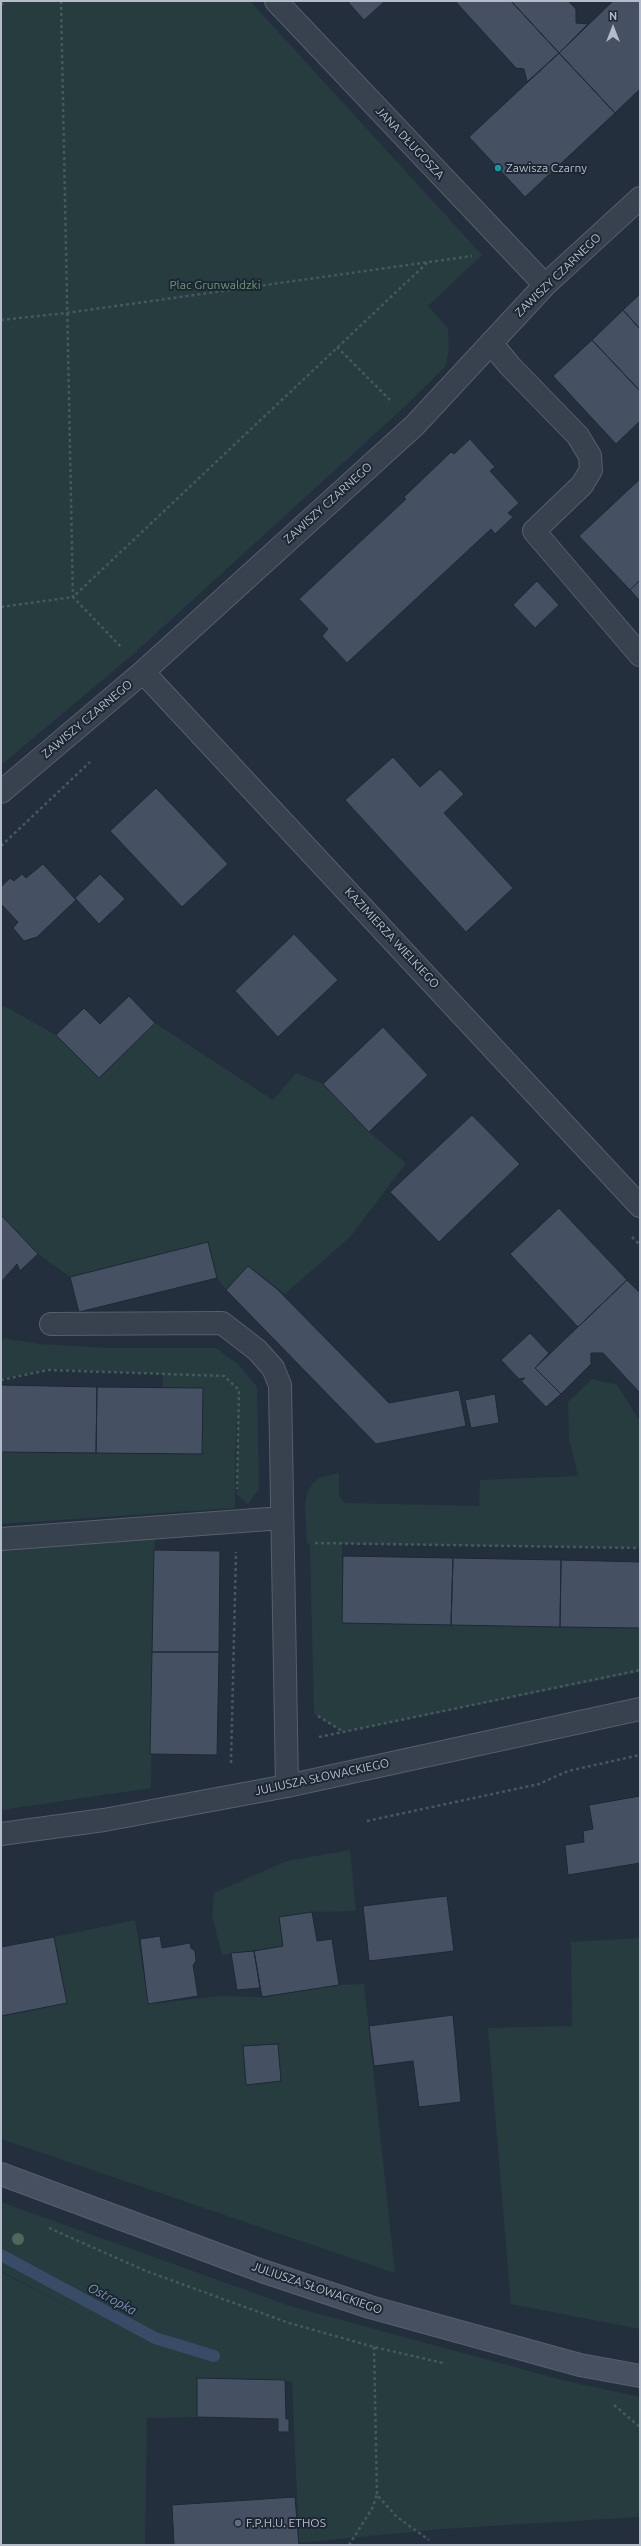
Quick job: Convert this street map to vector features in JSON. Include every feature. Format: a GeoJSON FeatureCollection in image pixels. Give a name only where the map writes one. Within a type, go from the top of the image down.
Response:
{"type":"FeatureCollection","features":[{"type":"Feature","properties":{"kind":"main road","name":"JULIUSZA SŁOWACKIEGO"},"geometry":{"type":"LineString","coordinates":[[1,2174],[262,2271],[370,2307],[572,2363],[640,2376]]}},
{"type":"Feature","properties":{"kind":"street","name":"JANA DŁUGOSZA"},"geometry":{"type":"LineString","coordinates":[[276,1],[545,285]]}},
{"type":"Feature","properties":{"kind":"street","name":"ZAWISZY CZARNEGO"},"geometry":{"type":"LineString","coordinates":[[1,792],[143,672],[415,424],[545,285],[640,198]]}},
{"type":"Feature","properties":{"kind":"street"},"geometry":{"type":"LineString","coordinates":[[491,343],[510,366],[578,436],[590,456],[591,470],[582,485],[534,531],[640,655]]}},
{"type":"Feature","properties":{"kind":"street","name":"KAZIMIERZA WIELKIEGO"},"geometry":{"type":"LineString","coordinates":[[143,672],[640,1206]]}},
{"type":"Feature","properties":{"kind":"street"},"geometry":{"type":"LineString","coordinates":[[51,1324],[222,1323],[257,1350],[273,1368],[280,1385],[287,1786]]}},
{"type":"Feature","properties":{"kind":"street"},"geometry":{"type":"LineString","coordinates":[[1,1539],[282,1518]]}},
{"type":"Feature","properties":{"kind":"street","name":"JULIUSZA SŁOWACKIEGO"},"geometry":{"type":"LineString","coordinates":[[1,1834],[104,1820],[287,1786],[640,1709]]}},
{"type":"Feature","properties":{"kind":"path"},"geometry":{"type":"LineString","coordinates":[[1,5],[6,1]]}},
{"type":"Feature","properties":{"kind":"path"},"geometry":{"type":"LineString","coordinates":[[61,1],[66,313],[73,597],[143,672]]}},
{"type":"Feature","properties":{"kind":"path"},"geometry":{"type":"LineString","coordinates":[[1,320],[66,313],[429,261],[475,256]]}},
{"type":"Feature","properties":{"kind":"path"},"geometry":{"type":"LineString","coordinates":[[1,607],[73,597],[429,261]]}},
{"type":"Feature","properties":{"kind":"path"},"geometry":{"type":"LineString","coordinates":[[337,347],[396,405]]}},
{"type":"Feature","properties":{"kind":"path"},"geometry":{"type":"LineString","coordinates":[[1,846],[94,758]]}},
{"type":"Feature","properties":{"kind":"path"},"geometry":{"type":"LineString","coordinates":[[629,1234],[640,1246]]}},
{"type":"Feature","properties":{"kind":"path"},"geometry":{"type":"LineString","coordinates":[[1,1380],[48,1370],[224,1376],[239,1390],[231,1768]]}},
{"type":"Feature","properties":{"kind":"path"},"geometry":{"type":"LineString","coordinates":[[283,1543],[640,1548]]}},
{"type":"Feature","properties":{"kind":"path"},"geometry":{"type":"LineString","coordinates":[[367,1821],[539,1784],[568,1771],[640,1755]]}},
{"type":"Feature","properties":{"kind":"path"},"geometry":{"type":"LineString","coordinates":[[45,2227],[146,2271],[289,2323],[374,2347],[377,2495],[373,2507],[348,2545]]}},
{"type":"Feature","properties":{"kind":"path"},"geometry":{"type":"LineString","coordinates":[[377,2495],[397,2517],[429,2540]]}},
{"type":"Feature","properties":{"kind":"green space","name":"Plac Grunwaldzki"},"geometry":{"type":"Polygon","coordinates":[[[1,1],[250,1],[482,255],[428,306],[448,328],[449,350],[445,367],[401,410],[130,657],[1,765],[1,1]]]}},
{"type":"Feature","properties":{"kind":"green space"},"geometry":{"type":"Polygon","coordinates":[[[4,1006],[56,1035],[99,1078],[155,1023],[273,1100],[296,1073],[323,1084],[369,1132],[406,1163],[350,1237],[285,1294],[248,1266],[226,1290],[217,1278],[208,1242],[70,1277],[38,1254],[1,1215],[1,1009],[4,1006]]]}},
{"type":"Feature","properties":{"kind":"green space"},"geometry":{"type":"Polygon","coordinates":[[[1,1338],[40,1344],[106,1348],[216,1348],[238,1364],[257,1387],[259,1489],[248,1504],[237,1495],[238,1401],[235,1454],[235,1508],[1,1524],[1,1452],[201,1454],[203,1388],[163,1387],[163,1374],[48,1369],[1,1379],[1,1338]]]}},
{"type":"Feature","properties":{"kind":"green space"},"geometry":{"type":"Polygon","coordinates":[[[592,1379],[617,1385],[640,1421],[640,1548],[342,1544],[342,1623],[640,1628],[640,1672],[343,1732],[314,1714],[310,1544],[307,1543],[305,1505],[307,1494],[313,1483],[319,1478],[339,1473],[339,1496],[345,1503],[479,1506],[480,1480],[578,1476],[569,1438],[568,1402],[592,1379]]]}},
{"type":"Feature","properties":{"kind":"green space"},"geometry":{"type":"Polygon","coordinates":[[[155,1528],[151,1788],[1,1810],[1,1539],[155,1528]]]}},
{"type":"Feature","properties":{"kind":"green space"},"geometry":{"type":"Polygon","coordinates":[[[350,1850],[356,1911],[312,1912],[279,1917],[283,1946],[222,1955],[212,1916],[214,1893],[287,1861],[350,1850]]]}},
{"type":"Feature","properties":{"kind":"green space"},"geometry":{"type":"Polygon","coordinates":[[[135,1920],[149,2004],[221,1996],[262,1997],[339,1985],[364,1984],[395,2273],[1,2139],[1,2016],[67,2003],[54,1937],[135,1920]]]}},
{"type":"Feature","properties":{"kind":"green space"},"geometry":{"type":"Polygon","coordinates":[[[640,1938],[640,2329],[511,2304],[488,2028],[572,2026],[571,1942],[640,1938]]]}},
{"type":"Feature","properties":{"kind":"green space"},"geometry":{"type":"Polygon","coordinates":[[[1,2202],[293,2307],[566,2381],[640,2397],[640,2517],[441,2529],[299,2543],[292,2381],[197,2378],[197,2417],[147,2418],[145,2545],[1,2545],[1,2272],[94,2320],[1,2271],[1,2202]]]}},
{"type":"Feature","properties":{"kind":"building"},"geometry":{"type":"Polygon","coordinates":[[[347,1],[385,1],[364,20],[347,1]]]}},
{"type":"Feature","properties":{"kind":"building"},"geometry":{"type":"Polygon","coordinates":[[[455,1],[511,1],[559,53],[527,82],[524,69],[516,68],[455,1]]]}},
{"type":"Feature","properties":{"kind":"building"},"geometry":{"type":"Polygon","coordinates":[[[511,1],[568,1],[576,9],[576,23],[588,24],[559,53],[511,1]]]}},
{"type":"Feature","properties":{"kind":"building"},"geometry":{"type":"Polygon","coordinates":[[[613,1],[640,1],[640,89],[615,113],[559,53],[613,1]]]}},
{"type":"Feature","properties":{"kind":"building"},"geometry":{"type":"Polygon","coordinates":[[[559,53],[615,113],[525,197],[469,137],[559,53]]]}},
{"type":"Feature","properties":{"kind":"building"},"geometry":{"type":"Polygon","coordinates":[[[640,294],[640,329],[623,310],[640,294]]]}},
{"type":"Feature","properties":{"kind":"building"},"geometry":{"type":"Polygon","coordinates":[[[623,310],[640,329],[640,391],[592,340],[623,310]]]}},
{"type":"Feature","properties":{"kind":"building"},"geometry":{"type":"Polygon","coordinates":[[[592,340],[640,391],[640,421],[616,444],[553,376],[592,340]]]}},
{"type":"Feature","properties":{"kind":"building"},"geometry":{"type":"Polygon","coordinates":[[[470,439],[495,467],[490,471],[519,503],[508,513],[513,517],[495,534],[491,529],[347,663],[322,636],[328,629],[299,599],[406,499],[404,497],[451,452],[454,454],[470,439]]]}},
{"type":"Feature","properties":{"kind":"building"},"geometry":{"type":"Polygon","coordinates":[[[640,479],[640,580],[630,590],[579,536],[640,479]]]}},
{"type":"Feature","properties":{"kind":"building"},"geometry":{"type":"Polygon","coordinates":[[[640,580],[640,601],[630,590],[640,580]]]}},
{"type":"Feature","properties":{"kind":"building"},"geometry":{"type":"Polygon","coordinates":[[[537,581],[559,605],[535,628],[513,605],[537,581]]]}},
{"type":"Feature","properties":{"kind":"building"},"geometry":{"type":"Polygon","coordinates":[[[393,757],[420,787],[440,769],[464,794],[444,813],[513,888],[466,932],[345,800],[393,757]]]}},
{"type":"Feature","properties":{"kind":"building"},"geometry":{"type":"Polygon","coordinates":[[[156,788],[228,864],[182,907],[110,831],[156,788]]]}},
{"type":"Feature","properties":{"kind":"building"},"geometry":{"type":"Polygon","coordinates":[[[43,864],[76,900],[37,937],[24,941],[13,928],[18,922],[1,904],[1,887],[10,878],[14,881],[22,874],[26,878],[43,864]]]}},
{"type":"Feature","properties":{"kind":"building"},"geometry":{"type":"Polygon","coordinates":[[[100,874],[125,899],[99,924],[75,898],[100,874]]]}},
{"type":"Feature","properties":{"kind":"building"},"geometry":{"type":"Polygon","coordinates":[[[294,934],[338,980],[278,1037],[235,991],[294,934]]]}},
{"type":"Feature","properties":{"kind":"building"},"geometry":{"type":"Polygon","coordinates":[[[129,996],[155,1023],[99,1078],[56,1035],[84,1008],[100,1024],[129,996]]]}},
{"type":"Feature","properties":{"kind":"building"},"geometry":{"type":"Polygon","coordinates":[[[383,1027],[428,1075],[369,1132],[323,1084],[383,1027]]]}},
{"type":"Feature","properties":{"kind":"building"},"geometry":{"type":"Polygon","coordinates":[[[472,1115],[520,1164],[439,1242],[390,1192],[472,1115]]]}},
{"type":"Feature","properties":{"kind":"building"},"geometry":{"type":"Polygon","coordinates":[[[559,1208],[627,1280],[578,1327],[510,1254],[559,1208]]]}},
{"type":"Feature","properties":{"kind":"building"},"geometry":{"type":"Polygon","coordinates":[[[1,1215],[38,1254],[20,1271],[17,1264],[1,1282],[1,1215]]]}},
{"type":"Feature","properties":{"kind":"building"},"geometry":{"type":"Polygon","coordinates":[[[208,1242],[217,1278],[79,1312],[70,1277],[208,1242]]]}},
{"type":"Feature","properties":{"kind":"building"},"geometry":{"type":"Polygon","coordinates":[[[248,1266],[277,1289],[389,1403],[459,1390],[466,1426],[376,1444],[226,1290],[248,1266]]]}},
{"type":"Feature","properties":{"kind":"building"},"geometry":{"type":"Polygon","coordinates":[[[627,1280],[640,1293],[640,1393],[603,1353],[591,1353],[591,1364],[561,1394],[535,1368],[627,1280]]]}},
{"type":"Feature","properties":{"kind":"building"},"geometry":{"type":"Polygon","coordinates":[[[530,1333],[549,1353],[535,1368],[561,1394],[546,1407],[521,1381],[525,1378],[519,1379],[501,1360],[530,1333]]]}},
{"type":"Feature","properties":{"kind":"building"},"geometry":{"type":"Polygon","coordinates":[[[1,1385],[97,1387],[96,1453],[1,1452],[1,1385]]]}},
{"type":"Feature","properties":{"kind":"building"},"geometry":{"type":"Polygon","coordinates":[[[97,1387],[203,1388],[202,1454],[96,1453],[97,1387]]]}},
{"type":"Feature","properties":{"kind":"building"},"geometry":{"type":"Polygon","coordinates":[[[495,1394],[499,1423],[471,1428],[465,1400],[495,1394]]]}},
{"type":"Feature","properties":{"kind":"building"},"geometry":{"type":"Polygon","coordinates":[[[154,1550],[220,1551],[219,1652],[152,1652],[154,1550]]]}},
{"type":"Feature","properties":{"kind":"building"},"geometry":{"type":"Polygon","coordinates":[[[343,1556],[453,1558],[451,1625],[342,1623],[343,1556]]]}},
{"type":"Feature","properties":{"kind":"building"},"geometry":{"type":"Polygon","coordinates":[[[453,1558],[561,1560],[560,1627],[451,1625],[453,1558]]]}},
{"type":"Feature","properties":{"kind":"building"},"geometry":{"type":"Polygon","coordinates":[[[561,1560],[640,1562],[640,1628],[560,1627],[561,1560]]]}},
{"type":"Feature","properties":{"kind":"building"},"geometry":{"type":"Polygon","coordinates":[[[152,1652],[219,1652],[217,1755],[150,1754],[152,1652]]]}},
{"type":"Feature","properties":{"kind":"building"},"geometry":{"type":"Polygon","coordinates":[[[640,1796],[640,1863],[568,1875],[565,1845],[584,1842],[583,1831],[593,1829],[589,1805],[640,1796]]]}},
{"type":"Feature","properties":{"kind":"building"},"geometry":{"type":"Polygon","coordinates":[[[447,1896],[454,1951],[369,1961],[363,1906],[447,1896]]]}},
{"type":"Feature","properties":{"kind":"building"},"geometry":{"type":"Polygon","coordinates":[[[312,1912],[317,1941],[332,1939],[339,1985],[262,1997],[254,1951],[283,1946],[279,1917],[312,1912]]]}},
{"type":"Feature","properties":{"kind":"building"},"geometry":{"type":"Polygon","coordinates":[[[160,1936],[162,1948],[190,1943],[191,1948],[195,1951],[196,1961],[193,1965],[198,1996],[148,2004],[140,1939],[160,1936]]]}},
{"type":"Feature","properties":{"kind":"building"},"geometry":{"type":"Polygon","coordinates":[[[54,1937],[67,2003],[1,2016],[1,1947],[54,1937]]]}},
{"type":"Feature","properties":{"kind":"building"},"geometry":{"type":"Polygon","coordinates":[[[254,1951],[260,1988],[237,1990],[231,1953],[254,1951]]]}},
{"type":"Feature","properties":{"kind":"building"},"geometry":{"type":"Polygon","coordinates":[[[453,2015],[461,2102],[419,2107],[413,2061],[374,2066],[369,2026],[453,2015]]]}},
{"type":"Feature","properties":{"kind":"building"},"geometry":{"type":"Polygon","coordinates":[[[278,2044],[281,2081],[246,2085],[243,2046],[278,2044]]]}},
{"type":"Feature","properties":{"kind":"building"},"geometry":{"type":"Polygon","coordinates":[[[197,2378],[285,2380],[286,2419],[289,2419],[289,2432],[278,2432],[278,2419],[197,2417],[197,2378]]]}},
{"type":"Feature","properties":{"kind":"building"},"geometry":{"type":"Polygon","coordinates":[[[295,2497],[299,2545],[174,2545],[172,2505],[295,2497]]]}},
{"type":"Feature","properties":{"kind":"waterway","name":"Ostropka"},"geometry":{"type":"LineString","coordinates":[[1,2255],[155,2338],[214,2356]]}},
{"type":"Feature","properties":{"kind":"place","name":"Zawisza Czarny"},"geometry":{"type":"Point","coordinates":[498,168]}},
{"type":"Feature","properties":{"kind":"place","name":"F.P.H.U. ETHOS"},"geometry":{"type":"Point","coordinates":[238,2523]}}]}
